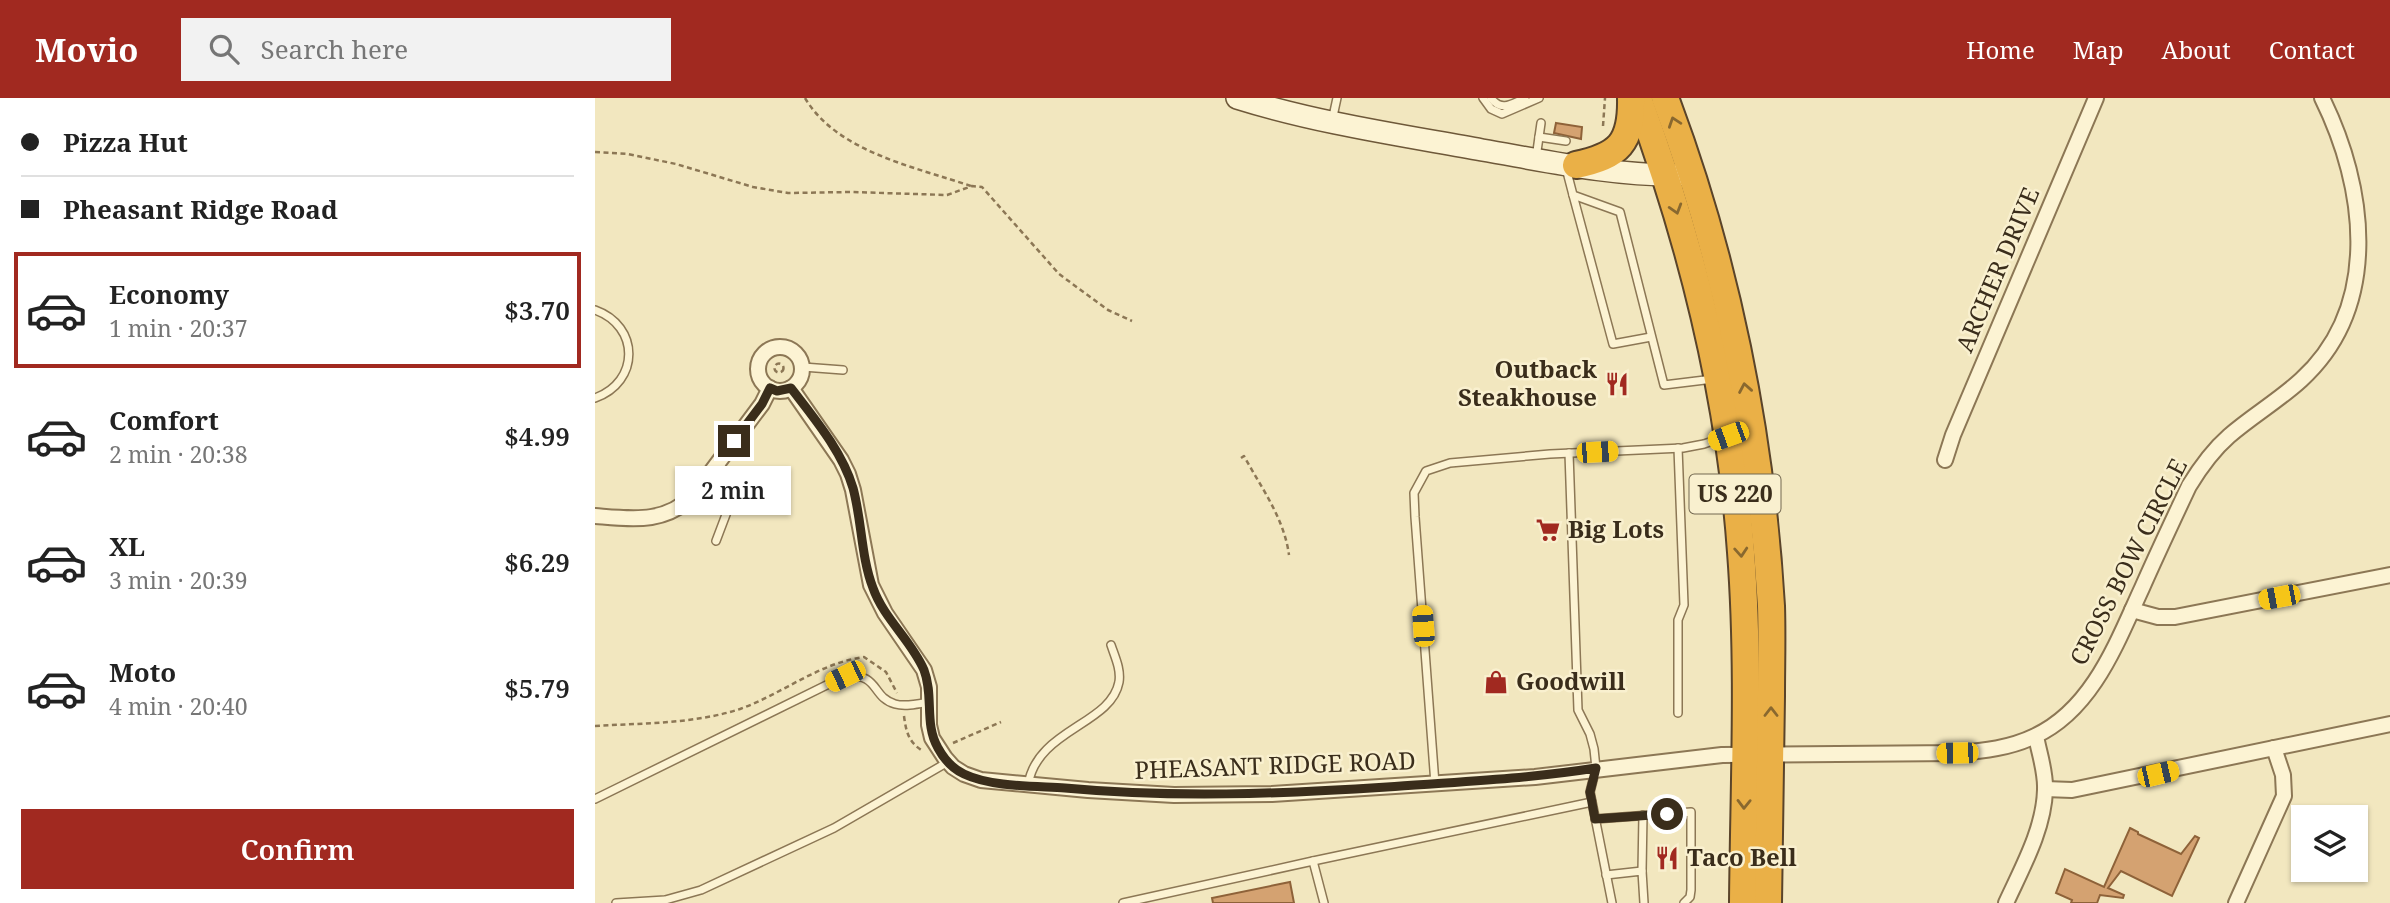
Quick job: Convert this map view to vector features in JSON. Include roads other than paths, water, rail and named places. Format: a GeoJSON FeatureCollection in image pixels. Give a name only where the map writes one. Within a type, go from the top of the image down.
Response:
{"type":"FeatureCollection","features":[{"type":"Feature","properties":{"kind":"highway"},"geometry":{"type":"LineString","coordinates":[[1569,157],[1601,158],[1624,141],[1631,122],[1631,98]]}},
{"type":"Feature","properties":{"kind":"highway","name":"US 220"},"geometry":{"type":"LineString","coordinates":[[1638,98],[1678,174],[1728,308],[1752,428],[1771,607],[1742,903]]}},
{"type":"Feature","properties":{"kind":"highway","name":"US 220"},"geometry":{"type":"LineString","coordinates":[[1665,98],[1687,246],[1718,379],[1728,436],[1741,551],[1768,903]]}},
{"type":"Feature","properties":{"kind":"street"},"geometry":{"type":"LineString","coordinates":[[1237,98],[1332,122],[1536,159],[1569,157],[1678,174]]}},
{"type":"Feature","properties":{"kind":"street","name":"ARCHER DRIVE"},"geometry":{"type":"LineString","coordinates":[[1945,460],[1953,435],[2096,98]]}},
{"type":"Feature","properties":{"kind":"street","name":"CROSS BOW CIRCLE"},"geometry":{"type":"LineString","coordinates":[[1758,756],[1957,753],[1991,750],[2036,736],[2069,712],[2081,699],[2095,681],[2189,486],[2202,465],[2229,436],[2300,381],[2319,362],[2346,317],[2358,265],[2358,212],[2345,151],[2322,98]]}},
{"type":"Feature","properties":{"kind":"street"},"geometry":{"type":"LineString","coordinates":[[786,347],[798,354],[798,368],[800,379],[791,388],[777,391],[764,384],[758,371],[761,357],[772,348],[786,347]]}},
{"type":"Feature","properties":{"kind":"street"},"geometry":{"type":"LineString","coordinates":[[595,516],[640,518],[672,512],[694,495],[762,404],[770,388]]}},
{"type":"Feature","properties":{"kind":"street"},"geometry":{"type":"LineString","coordinates":[[791,388],[848,474],[871,585],[885,613],[924,670],[930,702],[929,724],[932,738],[948,762]]}},
{"type":"Feature","properties":{"kind":"street"},"geometry":{"type":"LineString","coordinates":[[2131,610],[2158,617],[2175,617],[2390,575]]}},
{"type":"Feature","properties":{"kind":"street"},"geometry":{"type":"LineString","coordinates":[[2045,789],[2072,790],[2390,724]]}},
{"type":"Feature","properties":{"kind":"street"},"geometry":{"type":"LineString","coordinates":[[2006,903],[2035,835],[2045,789],[2036,736]]}},
{"type":"Feature","properties":{"kind":"street"},"geometry":{"type":"LineString","coordinates":[[2252,903],[2239,897],[2284,796],[2283,775],[2274,748]]}},
{"type":"Feature","properties":{"kind":"street","name":"PHEASANT RIDGE ROAD"},"geometry":{"type":"LineString","coordinates":[[948,762],[964,774],[981,780],[1174,795],[1272,794],[1435,784],[1535,777],[1722,755],[1758,756]]}},
{"type":"Feature","properties":{"kind":"lane"},"geometry":{"type":"LineString","coordinates":[[1332,122],[1337,98]]}},
{"type":"Feature","properties":{"kind":"lane"},"geometry":{"type":"LineString","coordinates":[[1483,98],[1491,109],[1500,114],[1507,114],[1539,98]]}},
{"type":"Feature","properties":{"kind":"lane"},"geometry":{"type":"LineString","coordinates":[[1491,98],[1496,104],[1505,107],[1525,98]]}},
{"type":"Feature","properties":{"kind":"lane"},"geometry":{"type":"LineString","coordinates":[[1536,159],[1541,123]]}},
{"type":"Feature","properties":{"kind":"lane"},"geometry":{"type":"LineString","coordinates":[[1539,137],[1569,157],[1573,195],[1613,344],[1651,337]]}},
{"type":"Feature","properties":{"kind":"lane"},"geometry":{"type":"LineString","coordinates":[[1573,195],[1620,212],[1664,386],[1718,379]]}},
{"type":"Feature","properties":{"kind":"lane"},"geometry":{"type":"LineString","coordinates":[[595,310],[608,315],[617,323],[623,331],[629,352],[625,373],[619,382],[605,394],[595,398]]}},
{"type":"Feature","properties":{"kind":"lane"},"geometry":{"type":"LineString","coordinates":[[798,368],[843,370]]}},
{"type":"Feature","properties":{"kind":"lane"},"geometry":{"type":"LineString","coordinates":[[1435,784],[1414,493],[1426,471],[1450,463],[1569,453],[1678,448],[1704,444],[1728,436]]}},
{"type":"Feature","properties":{"kind":"lane"},"geometry":{"type":"LineString","coordinates":[[1678,448],[1684,605],[1678,620],[1678,713]]}},
{"type":"Feature","properties":{"kind":"lane"},"geometry":{"type":"LineString","coordinates":[[1569,453],[1578,710],[1590,734],[1596,768],[1590,792],[1612,903]]}},
{"type":"Feature","properties":{"kind":"lane"},"geometry":{"type":"LineString","coordinates":[[716,541],[730,504],[720,460]]}},
{"type":"Feature","properties":{"kind":"lane"},"geometry":{"type":"LineString","coordinates":[[1028,785],[1043,751],[1111,700],[1119,681],[1119,670],[1111,645]]}},
{"type":"Feature","properties":{"kind":"lane"},"geometry":{"type":"LineString","coordinates":[[595,799],[845,676],[858,675],[870,680],[884,698],[893,704],[930,702]]}},
{"type":"Feature","properties":{"kind":"lane"},"geometry":{"type":"LineString","coordinates":[[616,903],[665,900],[701,890],[834,828],[948,762]]}},
{"type":"Feature","properties":{"kind":"lane"},"geometry":{"type":"LineString","coordinates":[[1123,903],[1592,802]]}},
{"type":"Feature","properties":{"kind":"lane"},"geometry":{"type":"LineString","coordinates":[[1595,819],[1691,812],[1691,890],[1690,897],[1684,903]]}},
{"type":"Feature","properties":{"kind":"lane"},"geometry":{"type":"LineString","coordinates":[[1643,815],[1644,903]]}},
{"type":"Feature","properties":{"kind":"lane"},"geometry":{"type":"LineString","coordinates":[[1313,861],[1324,903]]}},
{"type":"Feature","properties":{"kind":"lane"},"geometry":{"type":"LineString","coordinates":[[1606,875],[1642,871]]}},
{"type":"Feature","properties":{"kind":"place","name":"Outback Steakhouse"},"geometry":{"type":"Point","coordinates":[1617,384]}},
{"type":"Feature","properties":{"kind":"place","name":"Big Lots"},"geometry":{"type":"Point","coordinates":[1548,530]}},
{"type":"Feature","properties":{"kind":"place","name":"Goodwill"},"geometry":{"type":"Point","coordinates":[1496,682]}},
{"type":"Feature","properties":{"kind":"place","name":"Taco Bell"},"geometry":{"type":"Point","coordinates":[1667,858]}}]}
